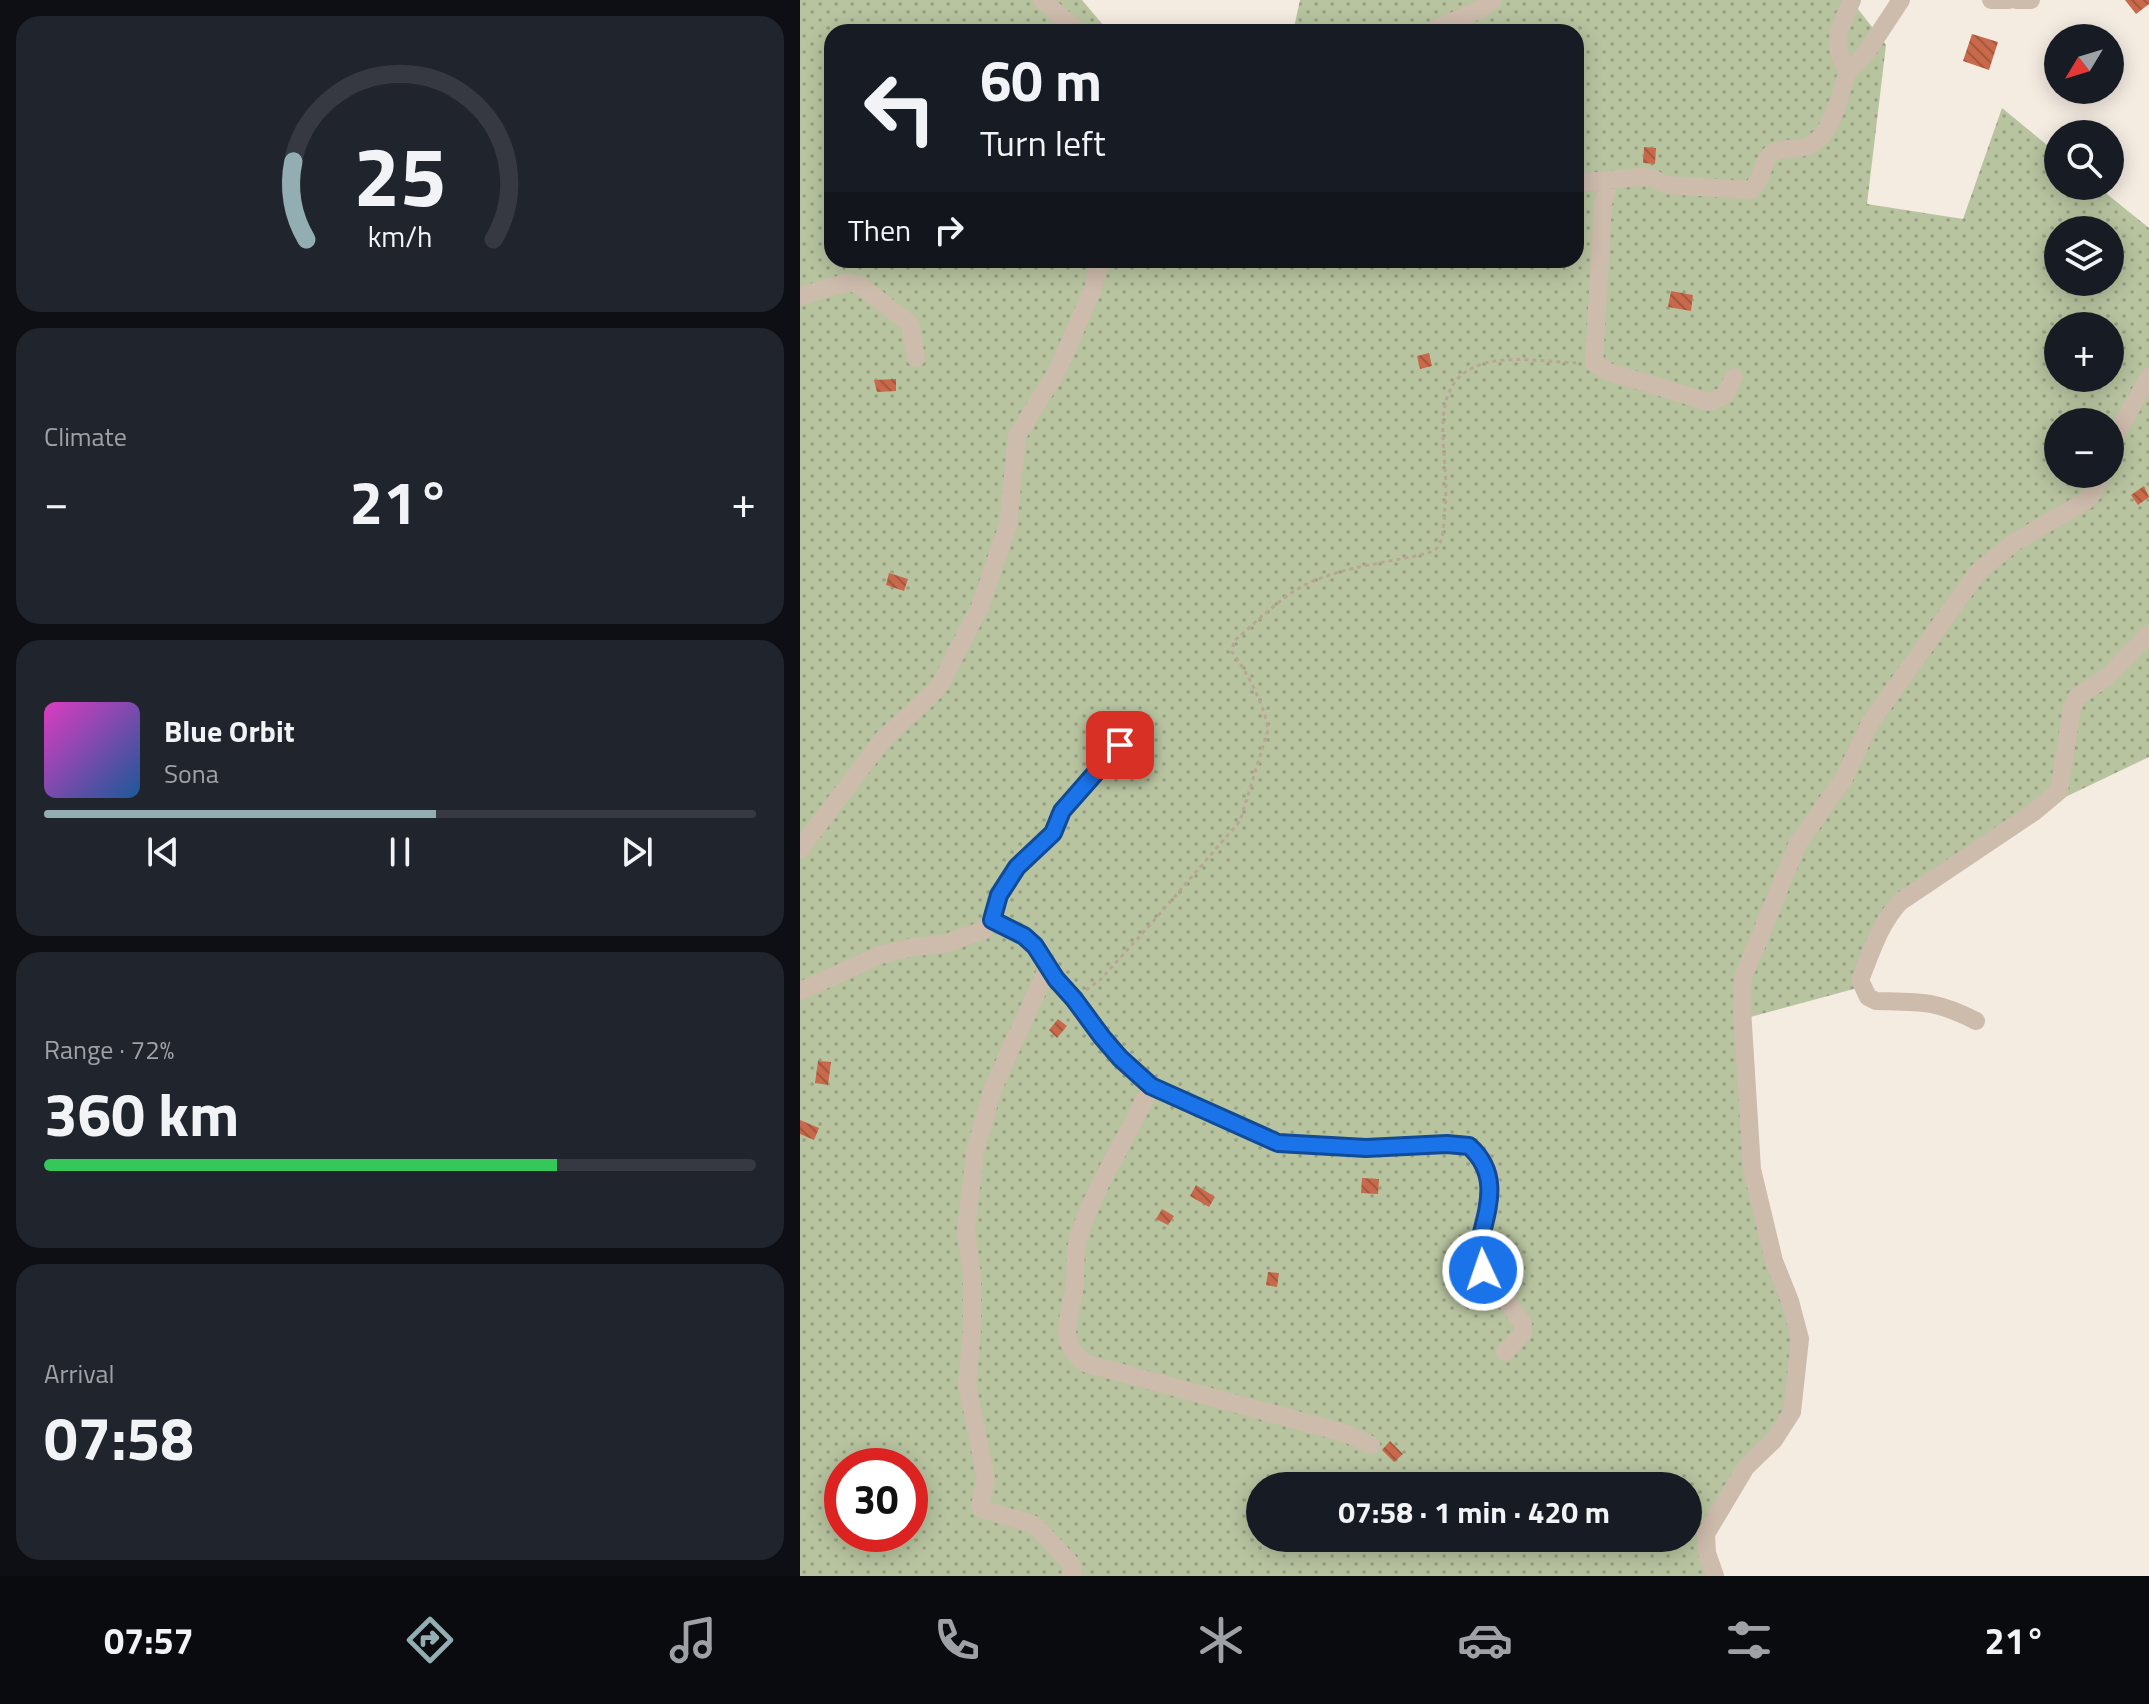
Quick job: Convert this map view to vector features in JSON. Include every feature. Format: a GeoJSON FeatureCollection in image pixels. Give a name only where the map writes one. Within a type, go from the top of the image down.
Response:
{"type":"FeatureCollection","features":[{"type":"Feature","properties":{"kind":"street"},"geometry":{"type":"LineString","coordinates":[[1042,0],[1070,24]]}},
{"type":"Feature","properties":{"kind":"street"},"geometry":{"type":"LineString","coordinates":[[1447,24],[1481,9],[1493,0]]}},
{"type":"Feature","properties":{"kind":"street"},"geometry":{"type":"LineString","coordinates":[[1848,71],[1837,51],[1837,35],[1852,0]]}},
{"type":"Feature","properties":{"kind":"street"},"geometry":{"type":"LineString","coordinates":[[1584,183],[1641,177],[1652,178],[1666,185],[1751,190],[1759,182],[1768,158],[1774,152],[1805,147],[1823,135],[1848,71],[1866,53],[1901,0]]}},
{"type":"Feature","properties":{"kind":"street"},"geometry":{"type":"LineString","coordinates":[[1991,0],[2009,0]]}},
{"type":"Feature","properties":{"kind":"street"},"geometry":{"type":"LineString","coordinates":[[2016,0],[2031,0]]}},
{"type":"Feature","properties":{"kind":"street"},"geometry":{"type":"LineString","coordinates":[[1610,181],[1603,204],[1594,363],[1606,371],[1709,402],[1725,395],[1734,377]]}},
{"type":"Feature","properties":{"kind":"street"},"geometry":{"type":"LineString","coordinates":[[800,849],[884,738],[941,683],[980,607],[1008,525],[1017,436],[1056,373],[1093,289],[1098,268]]}},
{"type":"Feature","properties":{"kind":"street"},"geometry":{"type":"LineString","coordinates":[[800,296],[849,282],[861,286],[910,324],[916,358]]}},
{"type":"Feature","properties":{"kind":"street"},"geometry":{"type":"LineString","coordinates":[[2124,421],[2149,377]]}},
{"type":"Feature","properties":{"kind":"street"},"geometry":{"type":"LineString","coordinates":[[1715,1576],[1707,1553],[1706,1534],[1746,1467],[1774,1440],[1792,1412],[1800,1339],[1790,1301],[1774,1261],[1752,1169],[1742,1009],[1743,978],[1797,845],[1844,778],[1870,723],[1978,572],[2013,543],[2087,500],[2095,488]]}},
{"type":"Feature","properties":{"kind":"street"},"geometry":{"type":"LineString","coordinates":[[1976,1021],[1950,1007],[1934,1003],[1876,1001],[1868,997],[1860,980],[1883,926],[1900,902],[2034,812],[2059,791],[2072,708],[2077,697],[2107,677],[2149,634]]}},
{"type":"Feature","properties":{"kind":"street"},"geometry":{"type":"LineString","coordinates":[[800,991],[880,955],[944,944],[984,930],[992,920],[999,895],[1017,867],[1053,833],[1062,811],[1120,745]]}},
{"type":"Feature","properties":{"kind":"street"},"geometry":{"type":"LineString","coordinates":[[992,920],[1024,936],[1035,946],[1056,979],[1120,1058],[1151,1086],[1278,1143],[1366,1148],[1447,1144],[1469,1146],[1487,1166],[1491,1184],[1476,1258],[1523,1324],[1523,1333],[1505,1352]]}},
{"type":"Feature","properties":{"kind":"street"},"geometry":{"type":"LineString","coordinates":[[1049,965],[993,1088],[975,1152],[966,1231],[972,1274],[972,1329],[967,1384],[986,1478],[980,1506],[1035,1525],[1071,1564],[1073,1570],[1070,1576]]}},
{"type":"Feature","properties":{"kind":"street"},"geometry":{"type":"LineString","coordinates":[[1151,1086],[1114,1155],[1079,1236],[1075,1287],[1067,1324],[1070,1349],[1085,1363],[1348,1434],[1371,1445]]}},
{"type":"Feature","properties":{"kind":"path"},"geometry":{"type":"LineString","coordinates":[[1074,999],[1100,980],[1240,821],[1268,730],[1266,715],[1252,691],[1244,668],[1232,652],[1234,641],[1284,598],[1311,582],[1332,574],[1428,553],[1441,544],[1447,493],[1443,418],[1448,394],[1460,374],[1503,359],[1594,363]]}},
{"type":"Feature","properties":{"kind":"green space"},"geometry":{"type":"Polygon","coordinates":[[[800,0],[1082,0],[1102,24],[824,24],[824,268],[1584,268],[1584,24],[1295,24],[1300,0],[1851,0],[1886,45],[1867,204],[1963,219],[2002,108],[2044,142],[2044,200],[2114,200],[2149,228],[2149,757],[2034,812],[1900,902],[1861,987],[1743,1019],[1752,1169],[1800,1339],[1792,1412],[1706,1534],[1715,1576],[800,1576],[800,0]]]}},
{"type":"Feature","properties":{"kind":"building"},"geometry":{"type":"Polygon","coordinates":[[[2125,0],[2149,0],[2149,4],[2136,14],[2125,0]]]}},
{"type":"Feature","properties":{"kind":"building"},"geometry":{"type":"Polygon","coordinates":[[[1972,34],[1998,42],[1989,70],[1963,61],[1972,34]]]}},
{"type":"Feature","properties":{"kind":"building"},"geometry":{"type":"Polygon","coordinates":[[[1644,147],[1656,148],[1655,164],[1643,163],[1644,147]]]}},
{"type":"Feature","properties":{"kind":"building"},"geometry":{"type":"Polygon","coordinates":[[[1671,291],[1693,295],[1691,311],[1668,307],[1671,291]]]}},
{"type":"Feature","properties":{"kind":"building"},"geometry":{"type":"Polygon","coordinates":[[[1429,353],[1432,366],[1420,369],[1417,356],[1429,353]]]}},
{"type":"Feature","properties":{"kind":"building"},"geometry":{"type":"Polygon","coordinates":[[[896,379],[896,391],[877,392],[874,380],[896,379]]]}},
{"type":"Feature","properties":{"kind":"building"},"geometry":{"type":"Polygon","coordinates":[[[2144,486],[2149,497],[2138,505],[2131,495],[2144,486]]]}},
{"type":"Feature","properties":{"kind":"building"},"geometry":{"type":"Polygon","coordinates":[[[889,573],[908,579],[904,591],[886,585],[889,573]]]}},
{"type":"Feature","properties":{"kind":"building"},"geometry":{"type":"Polygon","coordinates":[[[1058,1019],[1067,1026],[1057,1038],[1049,1030],[1058,1019]]]}},
{"type":"Feature","properties":{"kind":"building"},"geometry":{"type":"Polygon","coordinates":[[[818,1061],[831,1062],[828,1085],[815,1083],[818,1061]]]}},
{"type":"Feature","properties":{"kind":"building"},"geometry":{"type":"Polygon","coordinates":[[[800,1120],[819,1128],[814,1140],[800,1134],[800,1120]]]}},
{"type":"Feature","properties":{"kind":"building"},"geometry":{"type":"Polygon","coordinates":[[[1362,1178],[1379,1179],[1378,1194],[1361,1193],[1362,1178]]]}},
{"type":"Feature","properties":{"kind":"building"},"geometry":{"type":"Polygon","coordinates":[[[1196,1185],[1215,1197],[1209,1207],[1190,1196],[1196,1185]]]}},
{"type":"Feature","properties":{"kind":"building"},"geometry":{"type":"Polygon","coordinates":[[[1162,1209],[1174,1216],[1168,1225],[1156,1219],[1162,1209]]]}},
{"type":"Feature","properties":{"kind":"building"},"geometry":{"type":"Polygon","coordinates":[[[1268,1272],[1279,1273],[1277,1287],[1266,1285],[1268,1272]]]}},
{"type":"Feature","properties":{"kind":"building"},"geometry":{"type":"Polygon","coordinates":[[[1390,1441],[1403,1454],[1394,1462],[1382,1450],[1390,1441]]]}},
{"type":"Feature","properties":{"kind":"route"},"geometry":{"type":"LineString","coordinates":[[1120,745],[1062,811],[1053,833],[1017,867],[999,895],[992,920],[1024,936],[1035,946],[1056,979],[1102,1037],[1151,1086],[1278,1143],[1366,1148],[1447,1144],[1469,1146],[1487,1166],[1491,1184],[1476,1258],[1483,1270]]}}]}
